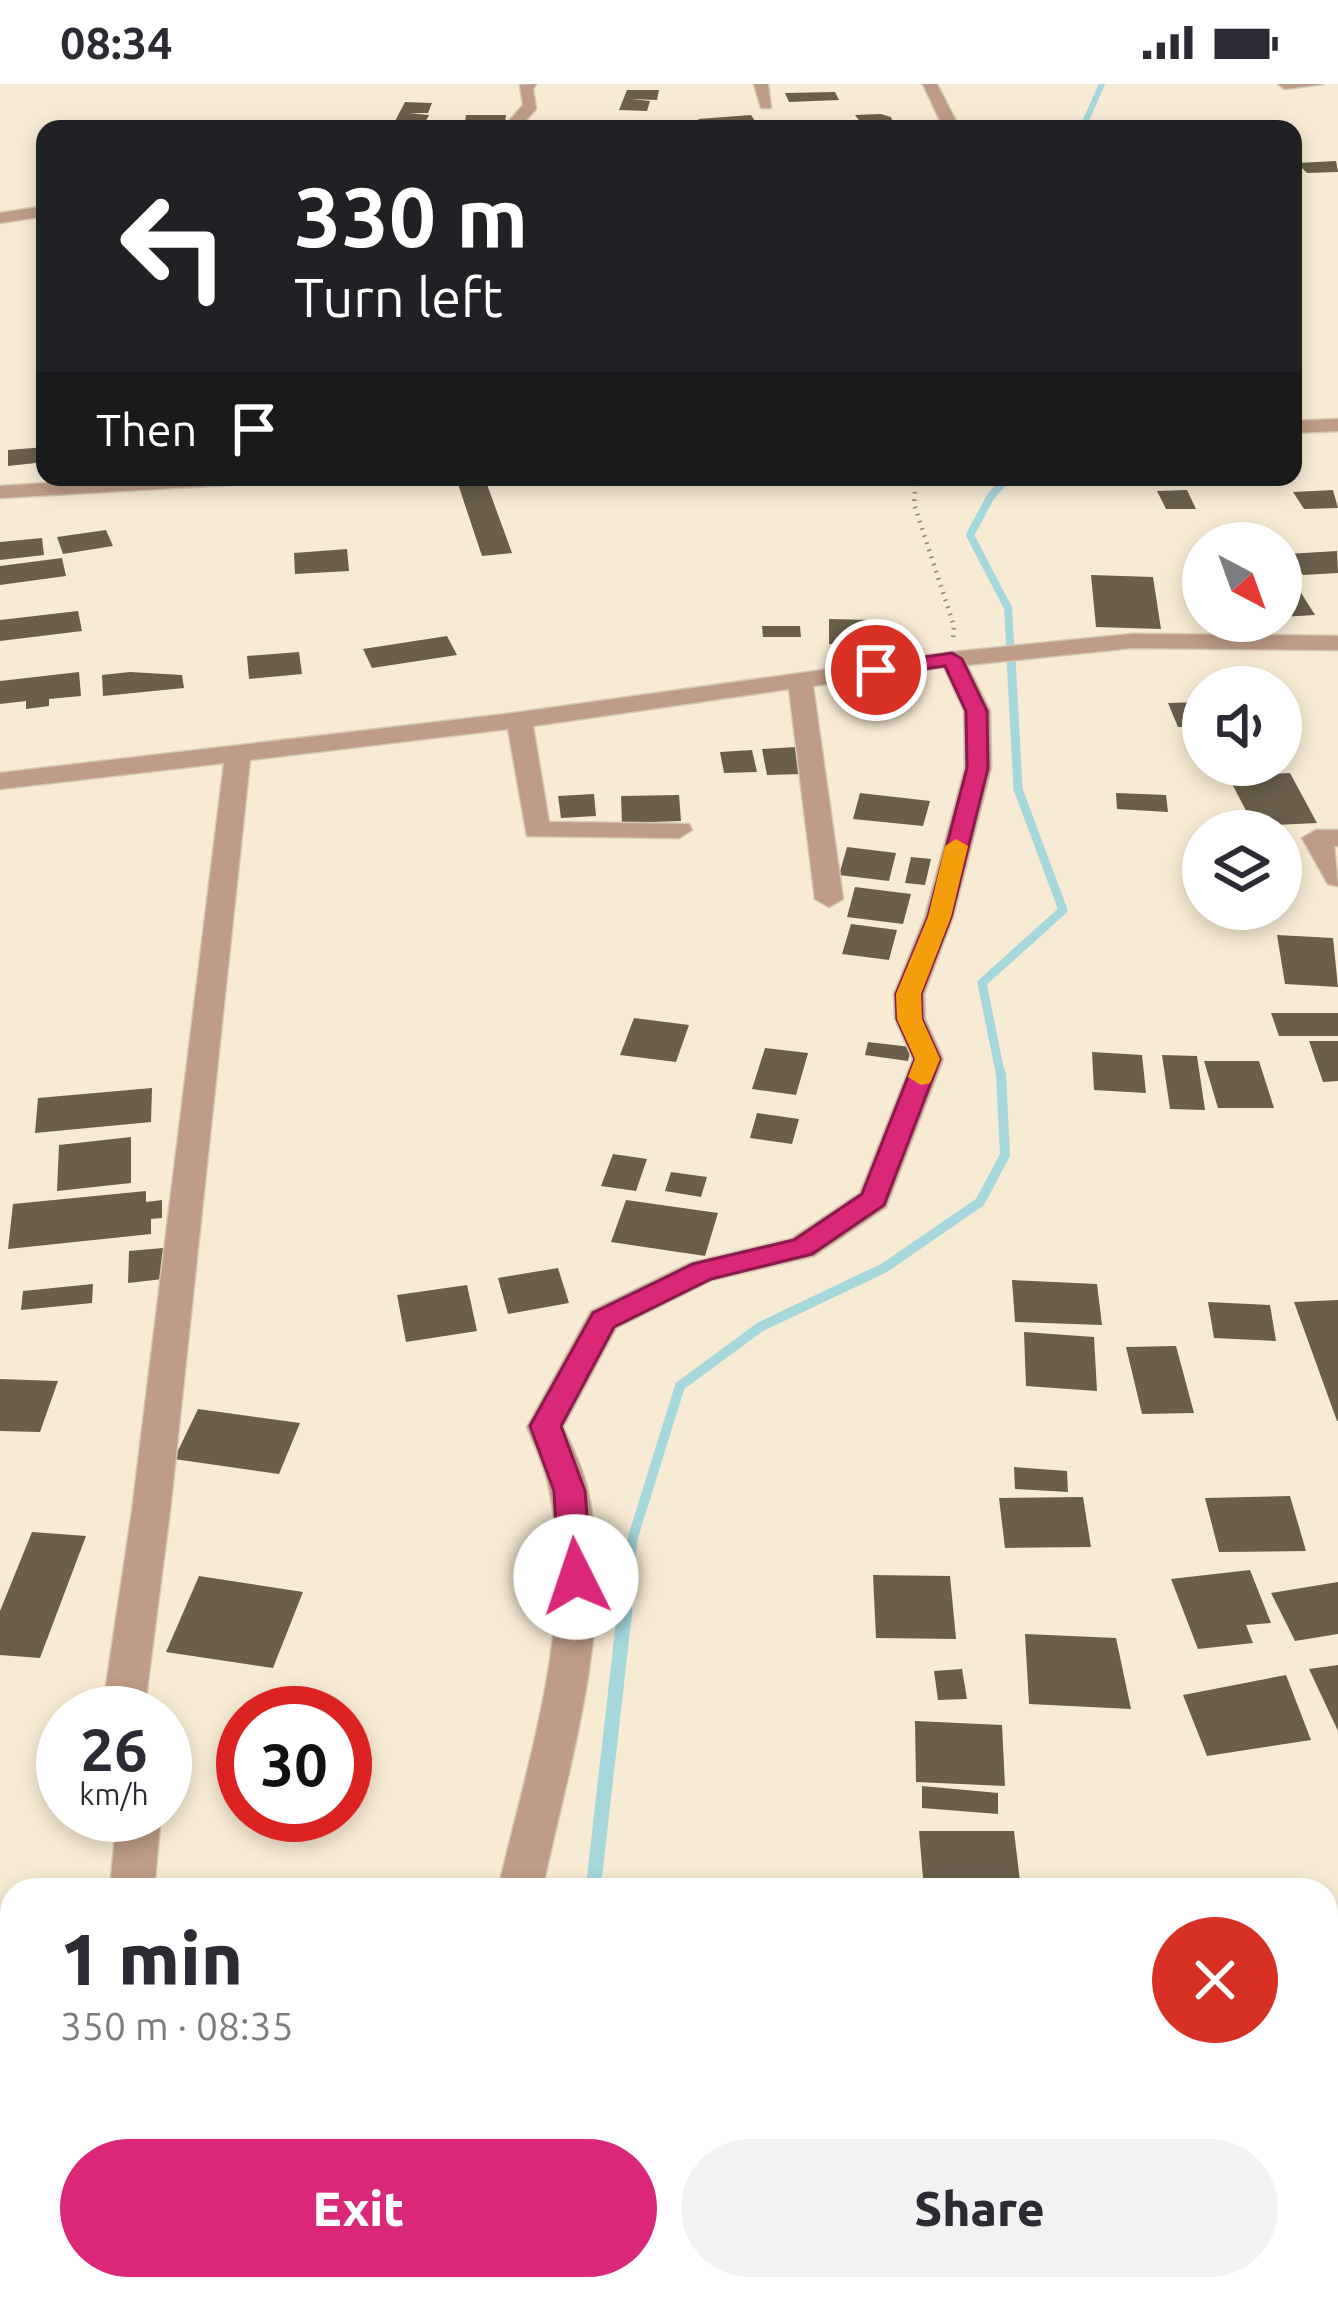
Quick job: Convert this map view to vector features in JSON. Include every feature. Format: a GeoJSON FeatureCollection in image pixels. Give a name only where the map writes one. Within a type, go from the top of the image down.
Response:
{"type":"FeatureCollection","features":[{"type":"Feature","properties":{"kind":"street"},"geometry":{"type":"LineString","coordinates":[[519,120],[532,106],[524,88],[529,84]]}},
{"type":"Feature","properties":{"kind":"street"},"geometry":{"type":"LineString","coordinates":[[761,84],[766,105]]}},
{"type":"Feature","properties":{"kind":"street"},"geometry":{"type":"LineString","coordinates":[[930,84],[948,120]]}},
{"type":"Feature","properties":{"kind":"street"},"geometry":{"type":"LineString","coordinates":[[1285,85],[1316,84]]}},
{"type":"Feature","properties":{"kind":"street"},"geometry":{"type":"LineString","coordinates":[[0,218],[36,212]]}},
{"type":"Feature","properties":{"kind":"street"},"geometry":{"type":"LineString","coordinates":[[1302,427],[1338,425]]}},
{"type":"Feature","properties":{"kind":"street"},"geometry":{"type":"LineString","coordinates":[[0,492],[104,486]]}},
{"type":"Feature","properties":{"kind":"street"},"geometry":{"type":"LineString","coordinates":[[0,781],[518,720],[952,659],[1132,641],[1338,643]]}},
{"type":"Feature","properties":{"kind":"street"},"geometry":{"type":"LineString","coordinates":[[523,1878],[560,1705],[576,1577],[570,1491],[545,1426],[603,1320],[703,1271],[802,1248],[874,1199],[928,1059],[910,1019],[909,994],[939,917],[978,768],[977,711],[952,659]]}},
{"type":"Feature","properties":{"kind":"street"},"geometry":{"type":"LineString","coordinates":[[800,680],[830,898]]}},
{"type":"Feature","properties":{"kind":"street"},"geometry":{"type":"LineString","coordinates":[[518,720],[537,830],[679,830]]}},
{"type":"Feature","properties":{"kind":"street"},"geometry":{"type":"LineString","coordinates":[[126,1686],[152,1511],[238,753]]}},
{"type":"Feature","properties":{"kind":"street"},"geometry":{"type":"LineString","coordinates":[[1338,838],[1316,838],[1338,878]]}},
{"type":"Feature","properties":{"kind":"street"},"geometry":{"type":"LineString","coordinates":[[133,1878],[136,1842]]}},
{"type":"Feature","properties":{"kind":"path"},"geometry":{"type":"LineString","coordinates":[[915,486],[914,504],[954,626],[952,659]]}},
{"type":"Feature","properties":{"kind":"building"},"geometry":{"type":"Polygon","coordinates":[[[627,90],[659,90],[657,100],[631,99],[650,101],[647,111],[619,110],[627,90]]]}},
{"type":"Feature","properties":{"kind":"building"},"geometry":{"type":"Polygon","coordinates":[[[835,92],[839,100],[789,102],[785,93],[835,92]]]}},
{"type":"Feature","properties":{"kind":"building"},"geometry":{"type":"Polygon","coordinates":[[[405,102],[432,103],[428,113],[409,113],[429,115],[426,120],[396,120],[405,102]]]}},
{"type":"Feature","properties":{"kind":"building"},"geometry":{"type":"Polygon","coordinates":[[[881,114],[892,120],[859,120],[855,115],[881,114]]]}},
{"type":"Feature","properties":{"kind":"building"},"geometry":{"type":"Polygon","coordinates":[[[466,115],[506,115],[505,120],[465,120],[466,115]]]}},
{"type":"Feature","properties":{"kind":"building"},"geometry":{"type":"Polygon","coordinates":[[[751,115],[754,120],[699,120],[751,115]]]}},
{"type":"Feature","properties":{"kind":"building"},"geometry":{"type":"Polygon","coordinates":[[[1336,161],[1338,172],[1307,173],[1302,163],[1336,161]]]}},
{"type":"Feature","properties":{"kind":"building"},"geometry":{"type":"Polygon","coordinates":[[[36,448],[36,463],[8,466],[8,450],[36,448]]]}},
{"type":"Feature","properties":{"kind":"building"},"geometry":{"type":"Polygon","coordinates":[[[459,486],[488,486],[512,553],[482,556],[459,486]]]}},
{"type":"Feature","properties":{"kind":"building"},"geometry":{"type":"Polygon","coordinates":[[[1187,490],[1196,509],[1166,509],[1157,491],[1187,490]]]}},
{"type":"Feature","properties":{"kind":"building"},"geometry":{"type":"Polygon","coordinates":[[[1333,490],[1338,508],[1304,509],[1293,492],[1333,490]]]}},
{"type":"Feature","properties":{"kind":"building"},"geometry":{"type":"Polygon","coordinates":[[[106,530],[113,546],[63,554],[57,537],[106,530]]]}},
{"type":"Feature","properties":{"kind":"building"},"geometry":{"type":"Polygon","coordinates":[[[42,538],[44,555],[0,560],[0,542],[42,538]]]}},
{"type":"Feature","properties":{"kind":"building"},"geometry":{"type":"Polygon","coordinates":[[[347,549],[349,571],[295,574],[294,553],[347,549]]]}},
{"type":"Feature","properties":{"kind":"building"},"geometry":{"type":"Polygon","coordinates":[[[1337,551],[1338,573],[1303,575],[1302,553],[1337,551]]]}},
{"type":"Feature","properties":{"kind":"building"},"geometry":{"type":"Polygon","coordinates":[[[62,558],[66,576],[0,585],[0,566],[62,558]]]}},
{"type":"Feature","properties":{"kind":"building"},"geometry":{"type":"Polygon","coordinates":[[[1091,575],[1153,577],[1161,629],[1096,627],[1091,575]]]}},
{"type":"Feature","properties":{"kind":"building"},"geometry":{"type":"Polygon","coordinates":[[[1302,594],[1315,615],[1302,616],[1302,594]]]}},
{"type":"Feature","properties":{"kind":"building"},"geometry":{"type":"Polygon","coordinates":[[[78,611],[82,631],[0,641],[0,620],[78,611]]]}},
{"type":"Feature","properties":{"kind":"building"},"geometry":{"type":"Polygon","coordinates":[[[829,619],[872,620],[873,645],[829,644],[829,619]]]}},
{"type":"Feature","properties":{"kind":"building"},"geometry":{"type":"Polygon","coordinates":[[[762,626],[800,626],[801,637],[763,637],[762,626]]]}},
{"type":"Feature","properties":{"kind":"building"},"geometry":{"type":"Polygon","coordinates":[[[447,636],[457,655],[372,668],[363,649],[447,636]]]}},
{"type":"Feature","properties":{"kind":"building"},"geometry":{"type":"Polygon","coordinates":[[[299,652],[302,674],[249,679],[247,656],[299,652]]]}},
{"type":"Feature","properties":{"kind":"building"},"geometry":{"type":"Polygon","coordinates":[[[79,672],[81,696],[49,699],[49,706],[26,709],[26,701],[0,704],[0,681],[79,672]]]}},
{"type":"Feature","properties":{"kind":"building"},"geometry":{"type":"Polygon","coordinates":[[[102,675],[182,675],[184,688],[103,696],[102,675]]]}},
{"type":"Feature","properties":{"kind":"building"},"geometry":{"type":"Polygon","coordinates":[[[1168,703],[1182,703],[1182,727],[1178,727],[1168,703]]]}},
{"type":"Feature","properties":{"kind":"building"},"geometry":{"type":"Polygon","coordinates":[[[796,747],[802,774],[767,775],[762,749],[796,747]]]}},
{"type":"Feature","properties":{"kind":"building"},"geometry":{"type":"Polygon","coordinates":[[[752,750],[757,772],[724,773],[720,752],[752,750]]]}},
{"type":"Feature","properties":{"kind":"building"},"geometry":{"type":"Polygon","coordinates":[[[1233,786],[1297,786],[1317,823],[1302,824],[1302,810],[1246,810],[1233,786]]]}},
{"type":"Feature","properties":{"kind":"building"},"geometry":{"type":"Polygon","coordinates":[[[860,793],[930,801],[923,826],[853,819],[860,793]]]}},
{"type":"Feature","properties":{"kind":"building"},"geometry":{"type":"Polygon","coordinates":[[[1116,793],[1166,795],[1168,812],[1117,809],[1116,793]]]}},
{"type":"Feature","properties":{"kind":"building"},"geometry":{"type":"Polygon","coordinates":[[[594,794],[596,816],[561,818],[558,796],[594,794]]]}},
{"type":"Feature","properties":{"kind":"building"},"geometry":{"type":"Polygon","coordinates":[[[679,795],[681,821],[622,823],[621,796],[679,795]]]}},
{"type":"Feature","properties":{"kind":"building"},"geometry":{"type":"Polygon","coordinates":[[[847,847],[896,853],[889,881],[839,875],[847,847]]]}},
{"type":"Feature","properties":{"kind":"building"},"geometry":{"type":"Polygon","coordinates":[[[911,857],[931,859],[925,885],[905,883],[911,857]]]}},
{"type":"Feature","properties":{"kind":"building"},"geometry":{"type":"Polygon","coordinates":[[[855,887],[911,894],[903,924],[847,917],[855,887]]]}},
{"type":"Feature","properties":{"kind":"building"},"geometry":{"type":"Polygon","coordinates":[[[851,924],[897,930],[889,960],[842,954],[851,924]]]}},
{"type":"Feature","properties":{"kind":"building"},"geometry":{"type":"Polygon","coordinates":[[[1277,935],[1333,938],[1338,987],[1285,984],[1277,935]]]}},
{"type":"Feature","properties":{"kind":"building"},"geometry":{"type":"Polygon","coordinates":[[[1271,1013],[1338,1013],[1338,1036],[1279,1036],[1271,1013]]]}},
{"type":"Feature","properties":{"kind":"building"},"geometry":{"type":"Polygon","coordinates":[[[634,1018],[689,1025],[676,1062],[620,1055],[634,1018]]]}},
{"type":"Feature","properties":{"kind":"building"},"geometry":{"type":"Polygon","coordinates":[[[1309,1041],[1338,1041],[1338,1081],[1323,1082],[1309,1041]]]}},
{"type":"Feature","properties":{"kind":"building"},"geometry":{"type":"Polygon","coordinates":[[[868,1042],[911,1047],[908,1061],[865,1055],[868,1042]]]}},
{"type":"Feature","properties":{"kind":"building"},"geometry":{"type":"Polygon","coordinates":[[[765,1048],[808,1053],[796,1095],[752,1089],[765,1048]]]}},
{"type":"Feature","properties":{"kind":"building"},"geometry":{"type":"Polygon","coordinates":[[[1092,1052],[1142,1055],[1146,1093],[1094,1090],[1092,1052]]]}},
{"type":"Feature","properties":{"kind":"building"},"geometry":{"type":"Polygon","coordinates":[[[1162,1055],[1197,1056],[1205,1110],[1170,1109],[1162,1055]]]}},
{"type":"Feature","properties":{"kind":"building"},"geometry":{"type":"Polygon","coordinates":[[[1204,1061],[1259,1061],[1274,1108],[1218,1108],[1204,1061]]]}},
{"type":"Feature","properties":{"kind":"building"},"geometry":{"type":"Polygon","coordinates":[[[152,1088],[151,1122],[35,1133],[38,1098],[152,1088]]]}},
{"type":"Feature","properties":{"kind":"building"},"geometry":{"type":"Polygon","coordinates":[[[757,1113],[799,1119],[792,1144],[750,1138],[757,1113]]]}},
{"type":"Feature","properties":{"kind":"building"},"geometry":{"type":"Polygon","coordinates":[[[131,1137],[131,1183],[57,1191],[59,1145],[131,1137]]]}},
{"type":"Feature","properties":{"kind":"building"},"geometry":{"type":"Polygon","coordinates":[[[613,1154],[647,1159],[636,1191],[601,1186],[613,1154]]]}},
{"type":"Feature","properties":{"kind":"building"},"geometry":{"type":"Polygon","coordinates":[[[671,1172],[707,1177],[701,1197],[665,1191],[671,1172]]]}},
{"type":"Feature","properties":{"kind":"building"},"geometry":{"type":"Polygon","coordinates":[[[146,1191],[146,1202],[162,1200],[162,1218],[151,1219],[151,1234],[8,1249],[13,1204],[146,1191]]]}},
{"type":"Feature","properties":{"kind":"building"},"geometry":{"type":"Polygon","coordinates":[[[626,1200],[718,1213],[705,1256],[611,1242],[626,1200]]]}},
{"type":"Feature","properties":{"kind":"building"},"geometry":{"type":"Polygon","coordinates":[[[163,1248],[163,1279],[128,1283],[129,1251],[163,1248]]]}},
{"type":"Feature","properties":{"kind":"building"},"geometry":{"type":"Polygon","coordinates":[[[558,1268],[569,1303],[508,1314],[498,1278],[558,1268]]]}},
{"type":"Feature","properties":{"kind":"building"},"geometry":{"type":"Polygon","coordinates":[[[1012,1280],[1097,1284],[1102,1325],[1015,1322],[1012,1280]]]}},
{"type":"Feature","properties":{"kind":"building"},"geometry":{"type":"Polygon","coordinates":[[[93,1284],[92,1303],[21,1310],[23,1291],[93,1284]]]}},
{"type":"Feature","properties":{"kind":"building"},"geometry":{"type":"Polygon","coordinates":[[[467,1285],[477,1331],[406,1342],[397,1295],[467,1285]]]}},
{"type":"Feature","properties":{"kind":"building"},"geometry":{"type":"Polygon","coordinates":[[[1338,1300],[1338,1421],[1337,1421],[1294,1302],[1338,1300]]]}},
{"type":"Feature","properties":{"kind":"building"},"geometry":{"type":"Polygon","coordinates":[[[1208,1302],[1270,1305],[1276,1341],[1214,1338],[1208,1302]]]}},
{"type":"Feature","properties":{"kind":"building"},"geometry":{"type":"Polygon","coordinates":[[[1024,1332],[1094,1337],[1097,1391],[1026,1386],[1024,1332]]]}},
{"type":"Feature","properties":{"kind":"building"},"geometry":{"type":"Polygon","coordinates":[[[1176,1346],[1194,1413],[1142,1414],[1126,1347],[1176,1346]]]}},
{"type":"Feature","properties":{"kind":"building"},"geometry":{"type":"Polygon","coordinates":[[[0,1379],[58,1381],[40,1432],[0,1431],[0,1379]]]}},
{"type":"Feature","properties":{"kind":"building"},"geometry":{"type":"Polygon","coordinates":[[[198,1409],[300,1423],[279,1474],[174,1459],[198,1409]]]}},
{"type":"Feature","properties":{"kind":"building"},"geometry":{"type":"Polygon","coordinates":[[[1014,1467],[1067,1471],[1068,1492],[1015,1489],[1014,1467]]]}},
{"type":"Feature","properties":{"kind":"building"},"geometry":{"type":"Polygon","coordinates":[[[1290,1496],[1306,1551],[1219,1552],[1205,1498],[1290,1496]]]}},
{"type":"Feature","properties":{"kind":"building"},"geometry":{"type":"Polygon","coordinates":[[[1083,1497],[1091,1547],[1005,1548],[999,1498],[1083,1497]]]}},
{"type":"Feature","properties":{"kind":"building"},"geometry":{"type":"Polygon","coordinates":[[[32,1532],[86,1536],[40,1658],[0,1655],[0,1611],[32,1532]]]}},
{"type":"Feature","properties":{"kind":"building"},"geometry":{"type":"Polygon","coordinates":[[[1250,1570],[1271,1623],[1246,1625],[1253,1643],[1198,1649],[1171,1579],[1250,1570]]]}},
{"type":"Feature","properties":{"kind":"building"},"geometry":{"type":"Polygon","coordinates":[[[873,1575],[950,1576],[956,1639],[876,1638],[873,1575]]]}},
{"type":"Feature","properties":{"kind":"building"},"geometry":{"type":"Polygon","coordinates":[[[199,1576],[303,1592],[273,1668],[166,1652],[199,1576]]]}},
{"type":"Feature","properties":{"kind":"building"},"geometry":{"type":"Polygon","coordinates":[[[1338,1582],[1338,1634],[1295,1641],[1271,1593],[1338,1582]]]}},
{"type":"Feature","properties":{"kind":"building"},"geometry":{"type":"Polygon","coordinates":[[[1025,1634],[1116,1638],[1131,1709],[1029,1704],[1025,1634]]]}},
{"type":"Feature","properties":{"kind":"building"},"geometry":{"type":"Polygon","coordinates":[[[1338,1665],[1338,1731],[1309,1669],[1338,1665]]]}},
{"type":"Feature","properties":{"kind":"building"},"geometry":{"type":"Polygon","coordinates":[[[962,1669],[967,1699],[938,1700],[934,1671],[962,1669]]]}},
{"type":"Feature","properties":{"kind":"building"},"geometry":{"type":"Polygon","coordinates":[[[1286,1675],[1311,1740],[1207,1756],[1183,1695],[1286,1675]]]}},
{"type":"Feature","properties":{"kind":"building"},"geometry":{"type":"Polygon","coordinates":[[[915,1721],[1002,1725],[1005,1786],[916,1782],[915,1721]]]}},
{"type":"Feature","properties":{"kind":"building"},"geometry":{"type":"Polygon","coordinates":[[[922,1786],[998,1793],[998,1814],[922,1808],[922,1786]]]}},
{"type":"Feature","properties":{"kind":"building"},"geometry":{"type":"Polygon","coordinates":[[[919,1831],[1014,1831],[1020,1878],[923,1878],[919,1831]]]}},
{"type":"Feature","properties":{"kind":"waterway"},"geometry":{"type":"LineString","coordinates":[[1086,120],[1102,84]]}},
{"type":"Feature","properties":{"kind":"waterway"},"geometry":{"type":"LineString","coordinates":[[1000,486],[970,535],[1008,608],[1011,661]]}},
{"type":"Feature","properties":{"kind":"waterway"},"geometry":{"type":"LineString","coordinates":[[1001,1077],[982,983],[1063,910],[1018,789],[1011,658]]}},
{"type":"Feature","properties":{"kind":"waterway"},"geometry":{"type":"LineString","coordinates":[[624,1612],[633,1537],[680,1386],[760,1327],[884,1268],[980,1202],[1005,1155],[1001,1074]]}},
{"type":"Feature","properties":{"kind":"waterway"},"geometry":{"type":"LineString","coordinates":[[594,1878],[625,1609]]}},
{"type":"Feature","properties":{"kind":"slow traffic"},"geometry":{"type":"LineString","coordinates":[[921,1077],[928,1059],[910,1019],[909,994],[939,917],[956,846]]}},
{"type":"Feature","properties":{"kind":"route"},"geometry":{"type":"LineString","coordinates":[[576,1577],[570,1491],[545,1426],[603,1320],[703,1271],[802,1248],[874,1199],[928,1059],[910,1019],[909,994],[939,917],[978,768],[977,711],[952,659],[876,670]]}}]}
